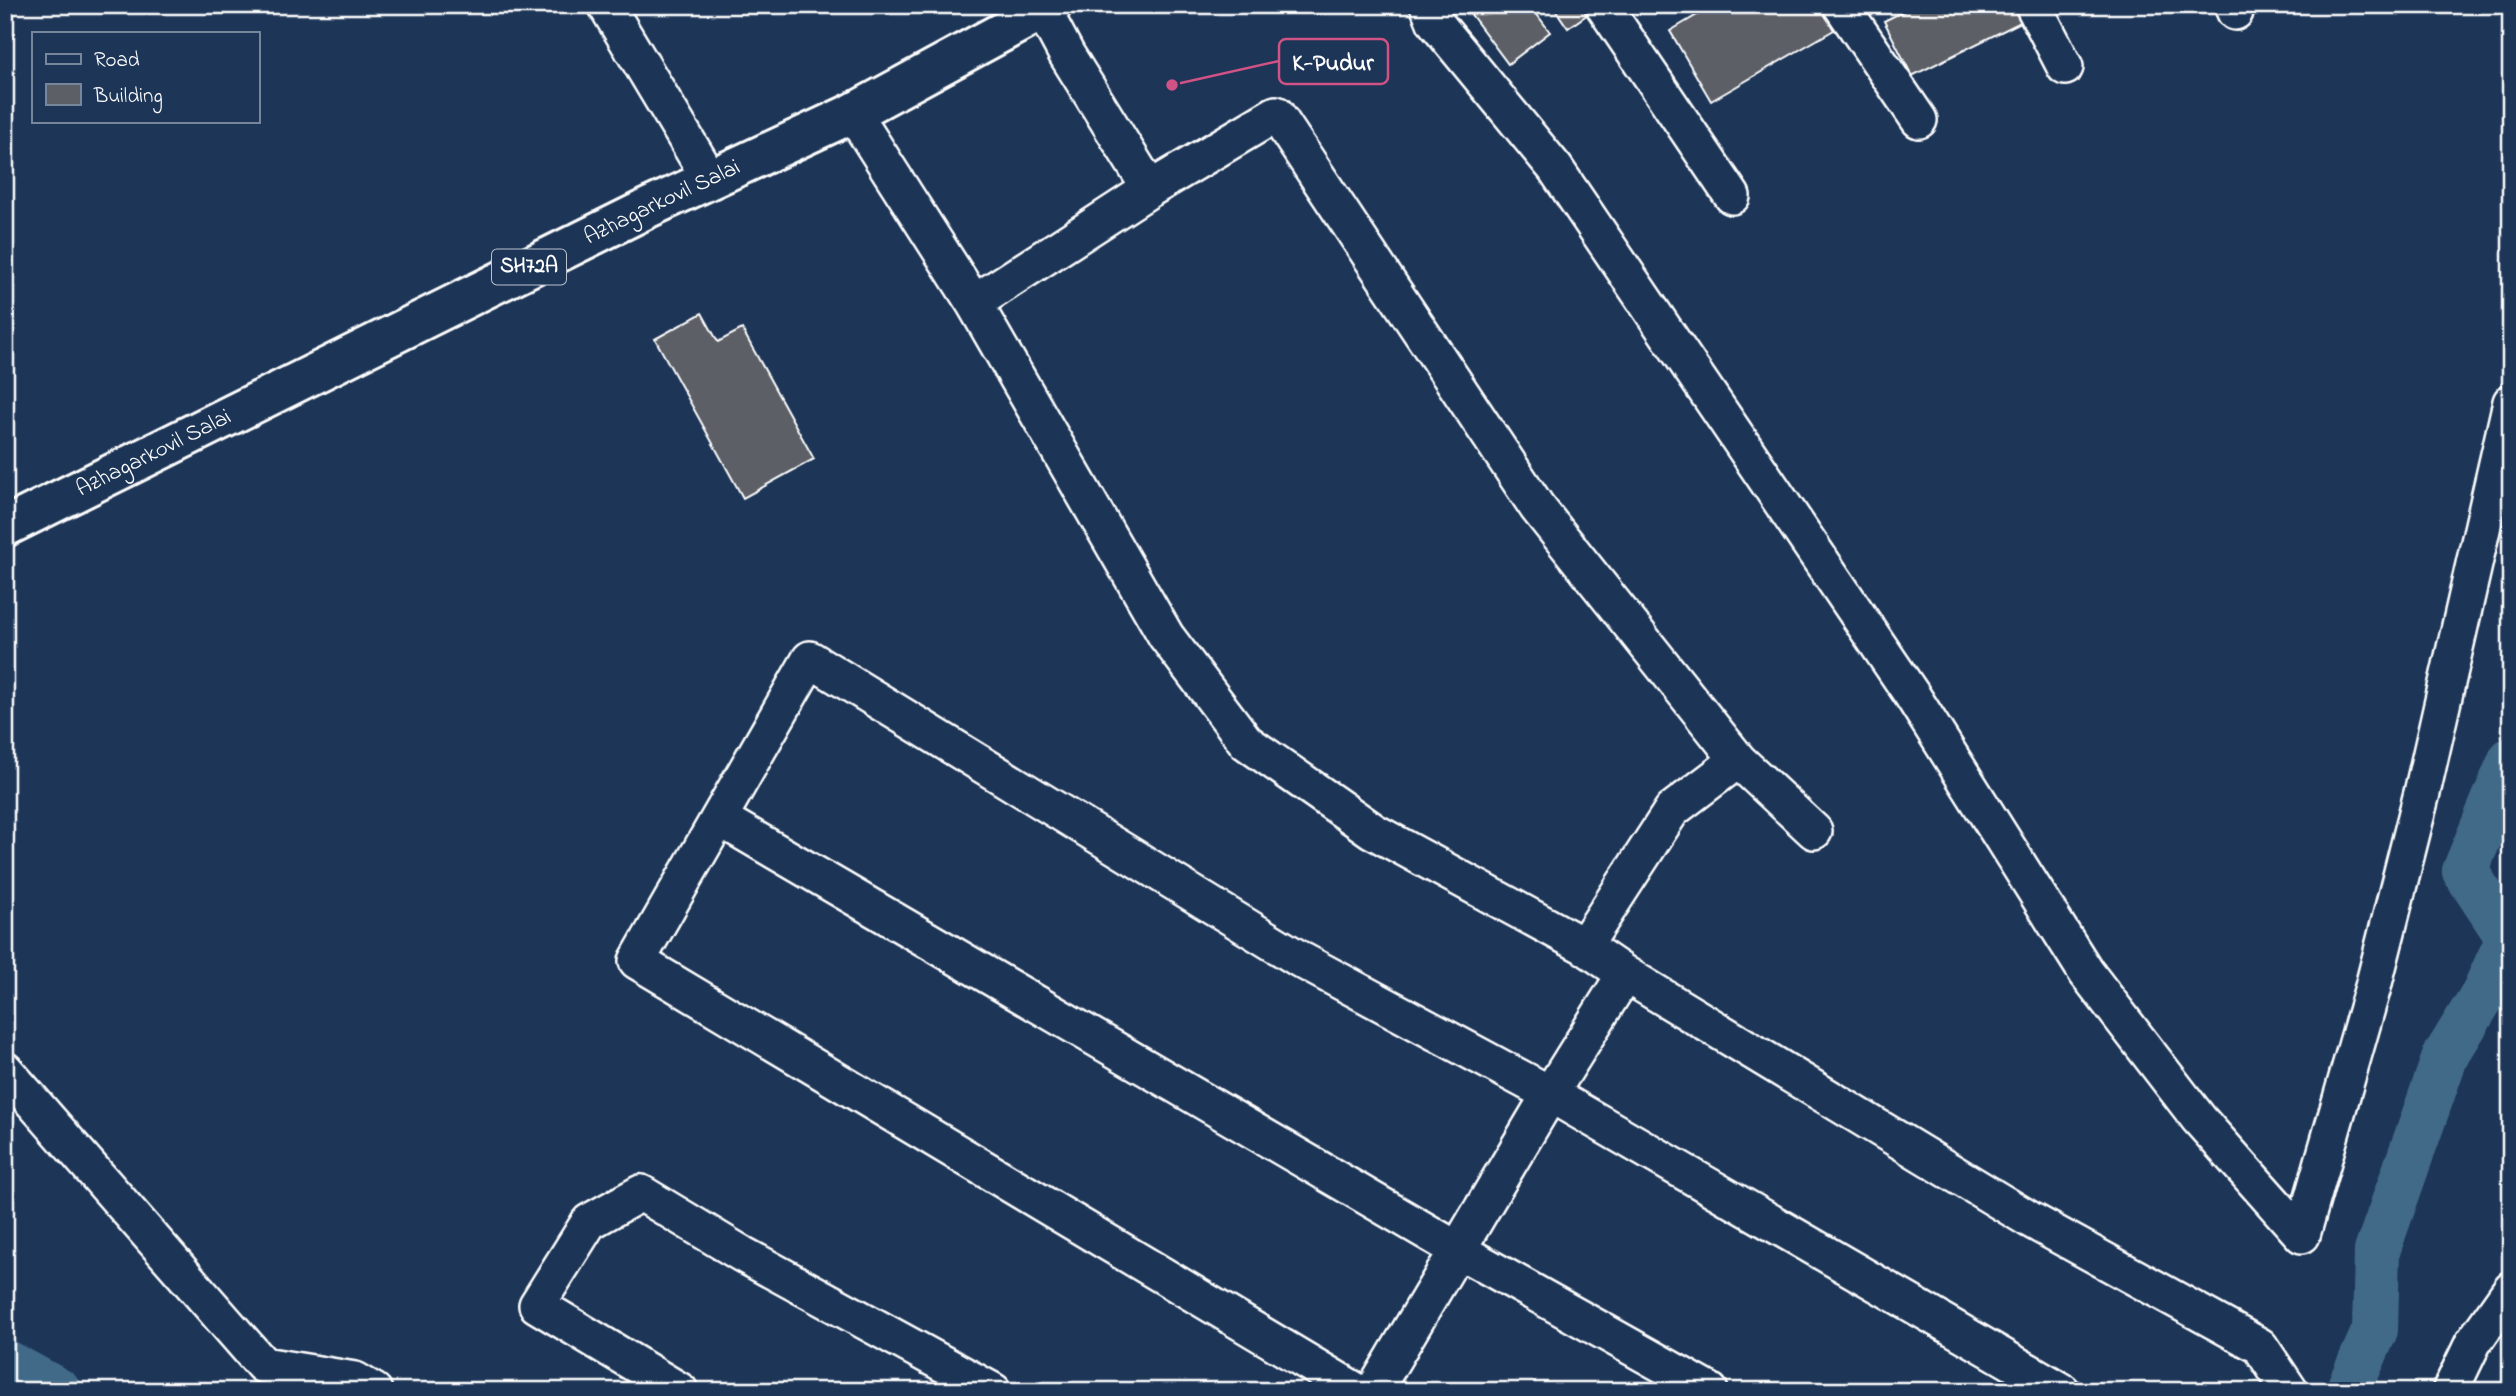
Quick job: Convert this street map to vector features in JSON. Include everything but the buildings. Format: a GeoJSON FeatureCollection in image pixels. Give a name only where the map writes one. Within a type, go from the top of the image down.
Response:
{"type":"FeatureCollection","features":[{"type":"Feature","properties":{"kind":"main road","name":"Azhagarkovil Salai"},"geometry":{"type":"LineString","coordinates":[[5,527],[710,180],[853,113],[1048,8]]}},
{"type":"Feature","properties":{"kind":"street"},"geometry":{"type":"LineString","coordinates":[[606,5],[710,180]]}},
{"type":"Feature","properties":{"kind":"street"},"geometry":{"type":"LineString","coordinates":[[1427,5],[1435,22],[1555,168],[1912,695],[2086,972],[2199,1119],[2302,1235],[2374,987],[2422,793],[2511,402]]}},
{"type":"Feature","properties":{"kind":"street"},"geometry":{"type":"LineString","coordinates":[[1602,5],[1732,196]]}},
{"type":"Feature","properties":{"kind":"street"},"geometry":{"type":"LineString","coordinates":[[1841,5],[1919,120]]}},
{"type":"Feature","properties":{"kind":"street"},"geometry":{"type":"LineString","coordinates":[[2033,5],[2065,67]]}},
{"type":"Feature","properties":{"kind":"street"},"geometry":{"type":"LineString","coordinates":[[1048,8],[1067,54],[1150,189]]}},
{"type":"Feature","properties":{"kind":"street"},"geometry":{"type":"LineString","coordinates":[[853,113],[974,303],[1166,636],[1246,742],[1373,831],[1584,946],[1625,974],[2029,1219],[2260,1346],[2290,1391]]}},
{"type":"Feature","properties":{"kind":"street"},"geometry":{"type":"LineString","coordinates":[[974,303],[1150,189],[1276,114],[1537,508],[1738,760],[1814,831]]}},
{"type":"Feature","properties":{"kind":"street"},"geometry":{"type":"LineString","coordinates":[[1356,1391],[637,961],[810,659],[1301,960],[1550,1094],[2062,1391]]}},
{"type":"Feature","properties":{"kind":"street"},"geometry":{"type":"LineString","coordinates":[[1584,946],[1672,810],[1738,760]]}},
{"type":"Feature","properties":{"kind":"street"},"geometry":{"type":"LineString","coordinates":[[719,818],[1458,1250],[1710,1391]]}},
{"type":"Feature","properties":{"kind":"street"},"geometry":{"type":"LineString","coordinates":[[1374,1391],[1550,1094],[1625,974]]}},
{"type":"Feature","properties":{"kind":"street"},"geometry":{"type":"LineString","coordinates":[[5,1070],[263,1365],[355,1380],[374,1391]]}},
{"type":"Feature","properties":{"kind":"street"},"geometry":{"type":"LineString","coordinates":[[680,1391],[537,1305],[590,1223],[640,1193],[742,1254],[993,1391]]}},
{"type":"Feature","properties":{"kind":"street"},"geometry":{"type":"LineString","coordinates":[[2450,1391],[2473,1343],[2511,1289]]}},
{"type":"Feature","properties":{"kind":"waterway"},"geometry":{"type":"LineString","coordinates":[[2348,1391],[2375,1330],[2377,1251],[2445,1057],[2484,993],[2509,938],[2465,871],[2511,760]]}},
{"type":"Feature","properties":{"kind":"waterway"},"geometry":{"type":"LineString","coordinates":[[5,1362],[58,1391]]}},
{"type":"Feature","properties":{"kind":"place","name":"K-Pudur"},"geometry":{"type":"Point","coordinates":[1172,85]}}]}
